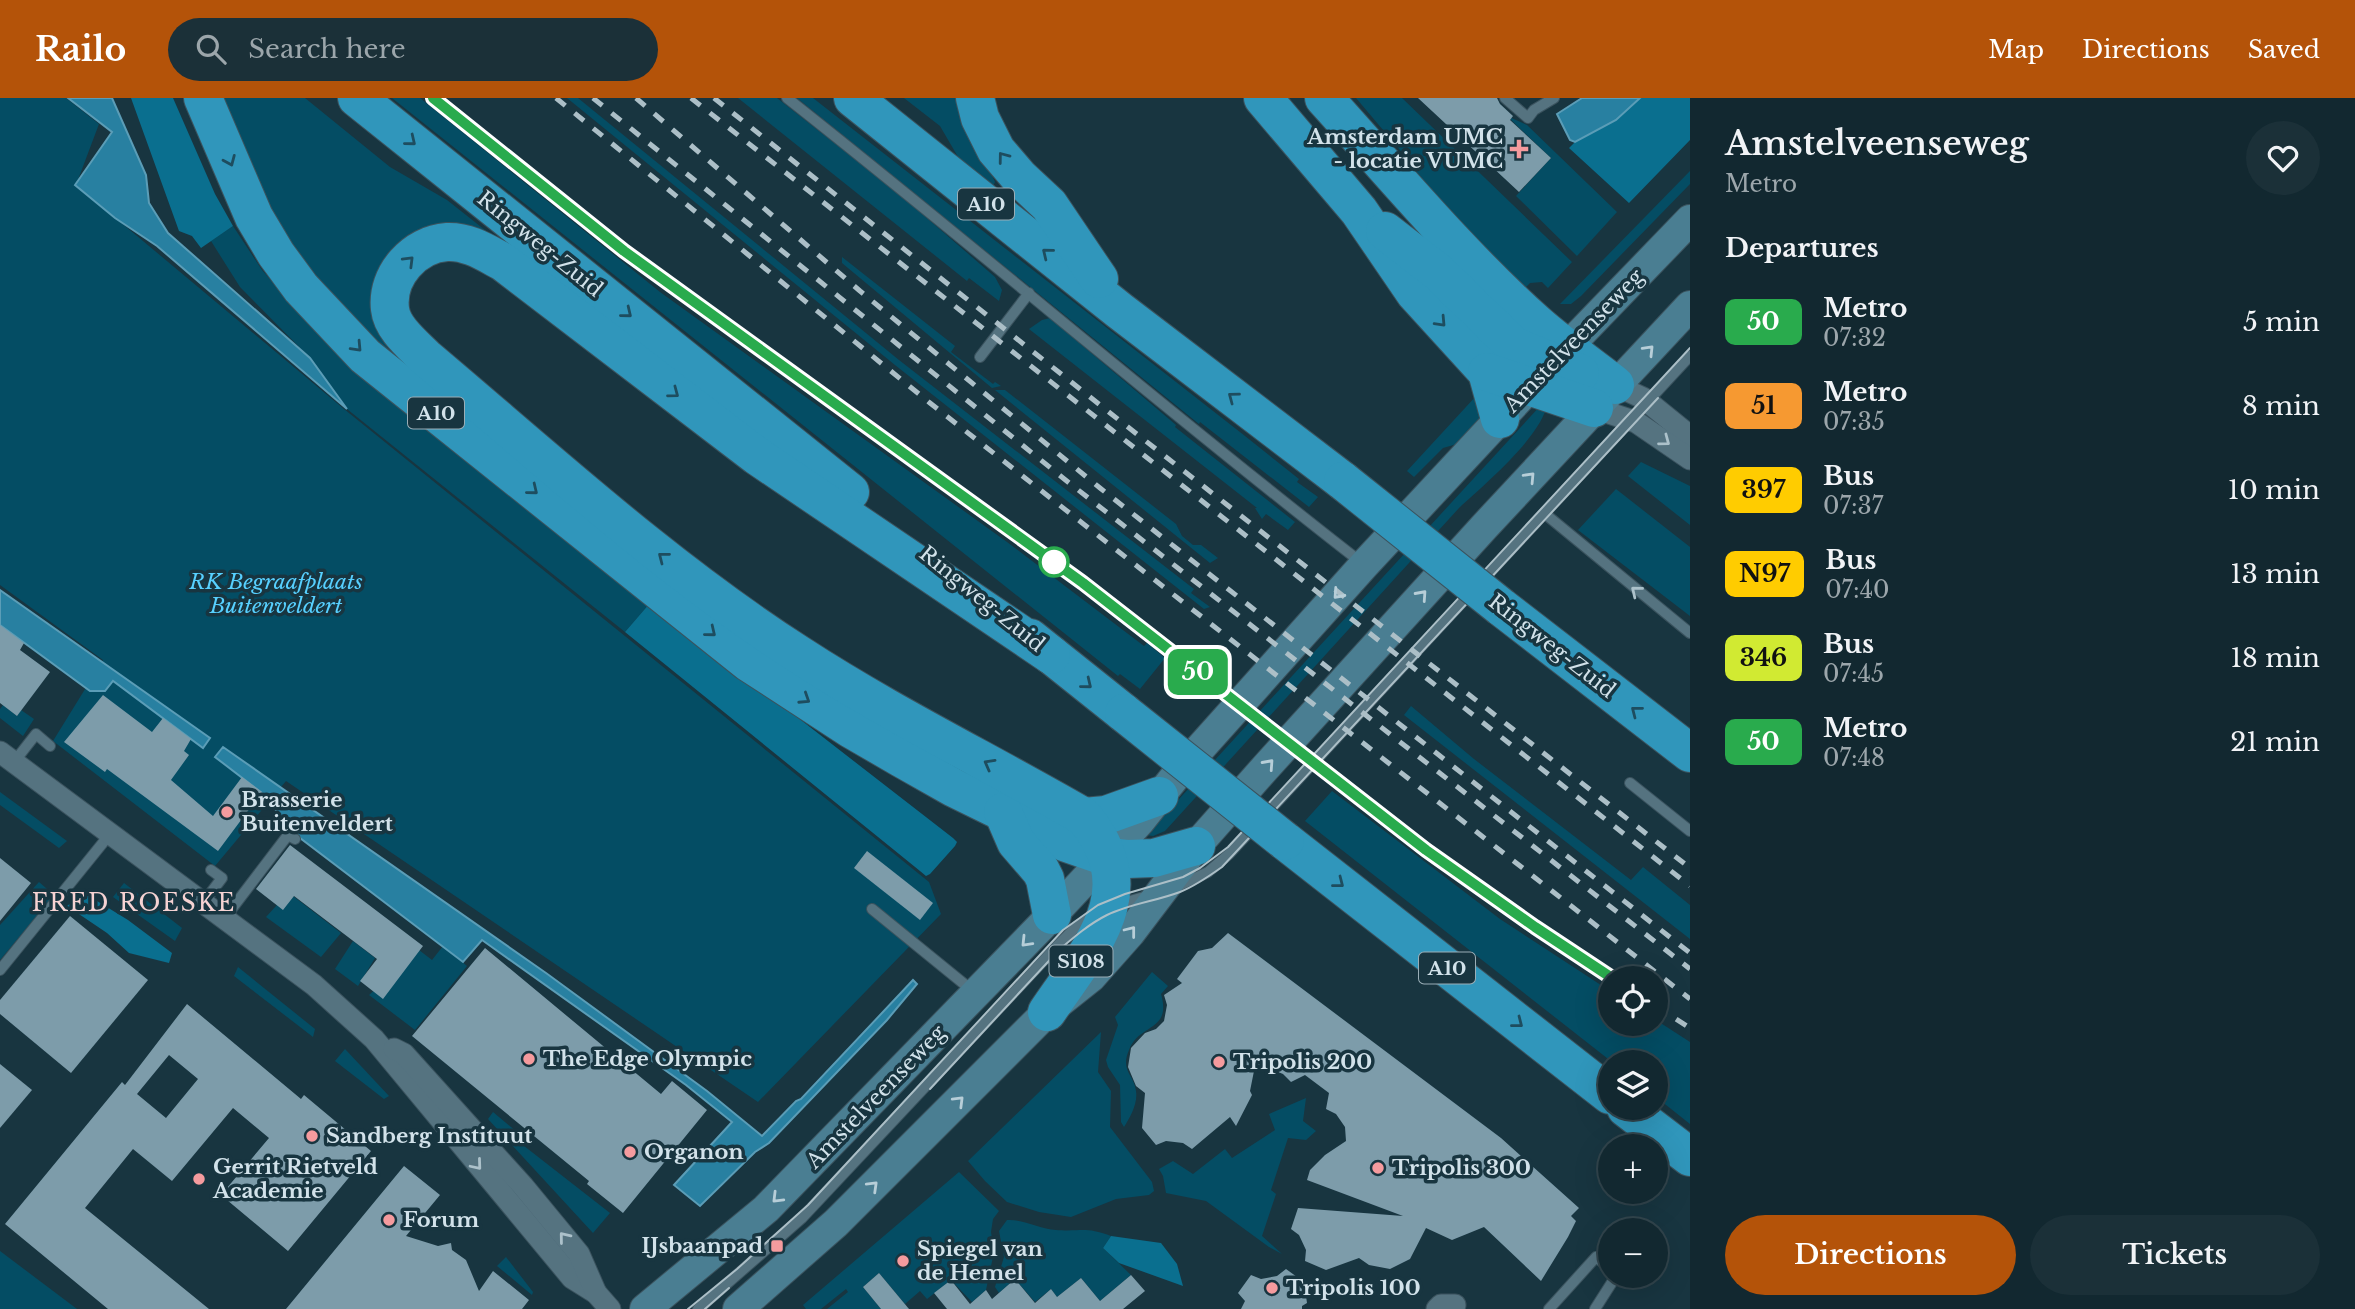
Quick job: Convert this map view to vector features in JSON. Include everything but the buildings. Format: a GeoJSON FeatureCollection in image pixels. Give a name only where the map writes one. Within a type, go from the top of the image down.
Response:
{"type":"FeatureCollection","features":[{"type":"Feature","properties":{"kind":"highway","name":"A10"},"geometry":{"type":"LineString","coordinates":[[203,98],[254,218],[276,254],[301,288],[365,356],[748,662],[861,735],[954,788],[1064,842],[1107,857]]}},
{"type":"Feature","properties":{"kind":"highway","name":"Ringweg-Zuid"},"geometry":{"type":"LineString","coordinates":[[357,98],[1051,655],[1598,1086]]}},
{"type":"Feature","properties":{"kind":"highway","name":"Ringweg-Zuid"},"geometry":{"type":"LineString","coordinates":[[853,98],[1120,310],[1690,753]]}},
{"type":"Feature","properties":{"kind":"highway","name":"A10"},"geometry":{"type":"LineString","coordinates":[[975,98],[980,118],[996,150],[1020,178],[1049,205],[1120,310]]}},
{"type":"Feature","properties":{"kind":"highway"},"geometry":{"type":"LineString","coordinates":[[1263,98],[1359,211],[1415,293],[1488,372],[1500,419]]}},
{"type":"Feature","properties":{"kind":"highway"},"geometry":{"type":"LineString","coordinates":[[1324,98],[1437,224],[1535,322],[1550,365]]}},
{"type":"Feature","properties":{"kind":"highway"},"geometry":{"type":"LineString","coordinates":[[1359,211],[1438,272],[1514,346],[1619,398]]}},
{"type":"Feature","properties":{"kind":"highway","name":"A10"},"geometry":{"type":"LineString","coordinates":[[1051,655],[757,456],[503,262],[471,246],[447,242],[409,256],[397,275],[391,292],[390,310],[400,330],[425,357],[637,537],[797,654],[1084,817],[1098,836],[1107,857]]}},
{"type":"Feature","properties":{"kind":"highway"},"geometry":{"type":"LineString","coordinates":[[1488,372],[1550,365],[1619,398]]}},
{"type":"Feature","properties":{"kind":"highway"},"geometry":{"type":"LineString","coordinates":[[1084,817],[1106,815],[1159,796]]}},
{"type":"Feature","properties":{"kind":"highway"},"geometry":{"type":"LineString","coordinates":[[1003,812],[1016,842],[1045,879],[1052,915]]}},
{"type":"Feature","properties":{"kind":"highway"},"geometry":{"type":"LineString","coordinates":[[1107,857],[1154,858],[1196,846]]}},
{"type":"Feature","properties":{"kind":"highway","name":"S108"},"geometry":{"type":"LineString","coordinates":[[1047,1012],[1102,930],[1110,907],[1107,857]]}},
{"type":"Feature","properties":{"kind":"highway"},"geometry":{"type":"LineString","coordinates":[[1642,1120],[1690,1157]]}},
{"type":"Feature","properties":{"kind":"main road","name":"Amstelveenseweg"},"geometry":{"type":"LineString","coordinates":[[645,1309],[766,1209],[1052,915],[1107,857],[1364,565],[1550,365],[1690,220]]}},
{"type":"Feature","properties":{"kind":"main road","name":"Amstelveenseweg"},"geometry":{"type":"LineString","coordinates":[[738,1309],[836,1223],[1047,1012],[1091,977],[1109,958],[1196,846],[1619,398],[1690,306]]}},
{"type":"Feature","properties":{"kind":"street"},"geometry":{"type":"LineString","coordinates":[[1619,398],[1631,419],[1690,460]]}},
{"type":"Feature","properties":{"kind":"street"},"geometry":{"type":"LineString","coordinates":[[1619,398],[1690,436]]}},
{"type":"Feature","properties":{"kind":"street"},"geometry":{"type":"LineString","coordinates":[[7,757],[314,985],[374,1039],[572,1278],[603,1301]]}},
{"type":"Feature","properties":{"kind":"lane"},"geometry":{"type":"LineString","coordinates":[[788,98],[902,188],[1171,412],[1364,565]]}},
{"type":"Feature","properties":{"kind":"lane"},"geometry":{"type":"LineString","coordinates":[[1505,98],[1528,118],[1534,110],[1555,98]]}},
{"type":"Feature","properties":{"kind":"lane"},"geometry":{"type":"LineString","coordinates":[[980,357],[1029,293]]}},
{"type":"Feature","properties":{"kind":"lane","name":"Amstelveenseweg"},"geometry":{"type":"LineString","coordinates":[[698,1309],[802,1218],[1074,929],[1110,907],[1159,893],[1208,872],[1228,854],[1631,419],[1619,398],[1690,356]]}},
{"type":"Feature","properties":{"kind":"lane"},"geometry":{"type":"LineString","coordinates":[[1544,513],[1690,633]]}},
{"type":"Feature","properties":{"kind":"lane"},"geometry":{"type":"LineString","coordinates":[[7,757],[36,734],[50,746]]}},
{"type":"Feature","properties":{"kind":"lane"},"geometry":{"type":"LineString","coordinates":[[1630,783],[1690,831]]}},
{"type":"Feature","properties":{"kind":"lane"},"geometry":{"type":"LineString","coordinates":[[0,970],[110,834]]}},
{"type":"Feature","properties":{"kind":"lane"},"geometry":{"type":"LineString","coordinates":[[224,919],[288,835],[295,839]]}},
{"type":"Feature","properties":{"kind":"lane"},"geometry":{"type":"LineString","coordinates":[[203,903],[222,878],[211,870]]}},
{"type":"Feature","properties":{"kind":"lane"},"geometry":{"type":"LineString","coordinates":[[872,909],[976,994]]}},
{"type":"Feature","properties":{"kind":"lane"},"geometry":{"type":"LineString","coordinates":[[1549,1309],[1596,1257],[1598,1259]]}},
{"type":"Feature","properties":{"kind":"lane"},"geometry":{"type":"LineString","coordinates":[[1595,1309],[1608,1288]]}},
{"type":"Feature","properties":{"kind":"green space","name":"RK Begraafplaats Buitenveldert"},"geometry":{"type":"Polygon","coordinates":[[[0,98],[66,98],[99,124],[76,185],[344,409],[929,882],[941,914],[758,1102],[286,781],[215,866],[53,741],[103,660],[0,585],[0,98]]]}},
{"type":"Feature","properties":{"kind":"green space"},"geometry":{"type":"Polygon","coordinates":[[[216,98],[305,98],[390,167],[447,200],[490,234],[445,226],[378,329],[393,359],[298,269],[216,98]]]}},
{"type":"Feature","properties":{"kind":"green space"},"geometry":{"type":"Polygon","coordinates":[[[392,98],[420,98],[660,292],[1007,542],[1144,646],[1147,643],[1165,658],[1140,689],[1120,674],[1118,676],[392,98]]]}},
{"type":"Feature","properties":{"kind":"green space"},"geometry":{"type":"Polygon","coordinates":[[[567,98],[578,98],[899,360],[1194,589],[1191,593],[1210,607],[1204,609],[895,365],[567,98]]]}},
{"type":"Feature","properties":{"kind":"green space"},"geometry":{"type":"Polygon","coordinates":[[[738,98],[777,98],[898,193],[995,277],[1002,290],[999,301],[969,278],[967,281],[738,98]]]}},
{"type":"Feature","properties":{"kind":"green space"},"geometry":{"type":"Polygon","coordinates":[[[797,98],[813,98],[1245,436],[1318,497],[1309,507],[1200,422],[1199,424],[797,98]]]}},
{"type":"Feature","properties":{"kind":"green space"},"geometry":{"type":"Polygon","coordinates":[[[904,98],[957,98],[962,121],[995,182],[992,188],[961,162],[940,126],[904,98]]]}},
{"type":"Feature","properties":{"kind":"green space"},"geometry":{"type":"Polygon","coordinates":[[[1356,98],[1402,98],[1572,262],[1548,288],[1542,282],[1530,283],[1522,291],[1441,210],[1405,156],[1356,98]]]}},
{"type":"Feature","properties":{"kind":"green space"},"geometry":{"type":"Polygon","coordinates":[[[1507,116],[1527,125],[1617,212],[1577,256],[1516,196],[1551,158],[1507,116]]]}},
{"type":"Feature","properties":{"kind":"green space"},"geometry":{"type":"Polygon","coordinates":[[[1690,171],[1690,184],[1581,296],[1571,304],[1560,304],[1690,171]]]}},
{"type":"Feature","properties":{"kind":"green space"},"geometry":{"type":"Polygon","coordinates":[[[233,226],[262,270],[291,303],[650,603],[625,632],[347,409],[310,358],[240,287],[211,241],[233,226]]]}},
{"type":"Feature","properties":{"kind":"green space"},"geometry":{"type":"Polygon","coordinates":[[[842,257],[955,346],[951,352],[993,384],[995,382],[1001,386],[992,388],[842,263],[842,257]]]}},
{"type":"Feature","properties":{"kind":"green space"},"geometry":{"type":"Polygon","coordinates":[[[1050,318],[1176,425],[1175,427],[1295,522],[1288,530],[1266,514],[1262,519],[1257,508],[1029,329],[1050,318]]]}},
{"type":"Feature","properties":{"kind":"green space"},"geometry":{"type":"Polygon","coordinates":[[[995,390],[1005,390],[1176,524],[1182,536],[1193,545],[1201,545],[1218,558],[1210,563],[995,390]]]}},
{"type":"Feature","properties":{"kind":"green space"},"geometry":{"type":"Polygon","coordinates":[[[1477,395],[1480,422],[1457,444],[1443,448],[1414,477],[1407,471],[1477,395]]]}},
{"type":"Feature","properties":{"kind":"green space"},"geometry":{"type":"Polygon","coordinates":[[[1542,404],[1546,409],[1540,422],[1520,448],[1459,508],[1165,831],[1153,836],[1146,835],[1542,404]]]}},
{"type":"Feature","properties":{"kind":"green space"},"geometry":{"type":"Polygon","coordinates":[[[1641,462],[1690,486],[1690,525],[1628,476],[1641,462]]]}},
{"type":"Feature","properties":{"kind":"green space"},"geometry":{"type":"Polygon","coordinates":[[[1616,489],[1690,547],[1690,616],[1578,530],[1616,489]]]}},
{"type":"Feature","properties":{"kind":"green space"},"geometry":{"type":"Polygon","coordinates":[[[3,705],[17,716],[21,710],[34,719],[23,736],[0,718],[3,705]]]}},
{"type":"Feature","properties":{"kind":"green space"},"geometry":{"type":"Polygon","coordinates":[[[1411,706],[1474,759],[1631,880],[1643,867],[1690,905],[1690,939],[1404,715],[1411,706]]]}},
{"type":"Feature","properties":{"kind":"green space"},"geometry":{"type":"Polygon","coordinates":[[[1332,791],[1500,919],[1598,983],[1598,1036],[1668,1036],[1668,1028],[1690,1042],[1690,1124],[1668,1107],[1668,1050],[1598,1051],[1305,821],[1332,791]]]}},
{"type":"Feature","properties":{"kind":"green space"},"geometry":{"type":"Polygon","coordinates":[[[0,792],[67,841],[59,848],[0,805],[0,792]]]}},
{"type":"Feature","properties":{"kind":"green space"},"geometry":{"type":"Polygon","coordinates":[[[39,882],[54,895],[0,960],[0,925],[39,882]]]}},
{"type":"Feature","properties":{"kind":"green space"},"geometry":{"type":"Polygon","coordinates":[[[124,883],[182,928],[175,941],[113,897],[124,883]]]}},
{"type":"Feature","properties":{"kind":"green space"},"geometry":{"type":"Polygon","coordinates":[[[293,896],[341,933],[321,957],[266,917],[277,905],[293,896]]]}},
{"type":"Feature","properties":{"kind":"green space"},"geometry":{"type":"Polygon","coordinates":[[[353,941],[375,958],[358,986],[335,969],[353,941]]]}},
{"type":"Feature","properties":{"kind":"green space"},"geometry":{"type":"Polygon","coordinates":[[[443,946],[467,966],[415,1030],[369,995],[419,950],[432,960],[443,946]]]}},
{"type":"Feature","properties":{"kind":"green space"},"geometry":{"type":"Polygon","coordinates":[[[238,967],[315,1029],[313,1037],[234,976],[238,967]]]}},
{"type":"Feature","properties":{"kind":"green space"},"geometry":{"type":"Polygon","coordinates":[[[1152,972],[1168,986],[1161,994],[1162,1015],[1134,1041],[1129,1050],[1126,1063],[1135,1085],[1136,1101],[1124,1127],[1121,1122],[1120,1085],[1106,1060],[1118,1025],[1115,1017],[1152,972]]]}},
{"type":"Feature","properties":{"kind":"green space"},"geometry":{"type":"Polygon","coordinates":[[[1101,1032],[1098,1072],[1111,1091],[1110,1127],[1152,1182],[1154,1191],[1149,1195],[1116,1199],[1071,1217],[1039,1212],[1007,1202],[968,1161],[1101,1032]]]}},
{"type":"Feature","properties":{"kind":"green space"},"geometry":{"type":"Polygon","coordinates":[[[345,1049],[389,1096],[384,1099],[335,1061],[345,1049]]]}},
{"type":"Feature","properties":{"kind":"green space"},"geometry":{"type":"Polygon","coordinates":[[[1306,1098],[1303,1121],[1316,1131],[1306,1140],[1288,1138],[1271,1190],[1276,1194],[1262,1236],[1282,1254],[1206,1201],[1166,1193],[1159,1169],[1173,1161],[1193,1174],[1225,1149],[1232,1158],[1275,1130],[1269,1114],[1306,1098]]]}},
{"type":"Feature","properties":{"kind":"green space"},"geometry":{"type":"Polygon","coordinates":[[[493,1112],[523,1137],[519,1142],[610,1213],[593,1233],[488,1119],[493,1112]]]}},
{"type":"Feature","properties":{"kind":"green space"},"geometry":{"type":"Polygon","coordinates":[[[959,1172],[999,1211],[993,1219],[991,1232],[994,1252],[986,1290],[972,1302],[951,1280],[927,1299],[920,1291],[905,1304],[879,1273],[863,1287],[881,1309],[827,1309],[848,1292],[846,1289],[821,1309],[806,1309],[803,1305],[959,1172]]]}},
{"type":"Feature","properties":{"kind":"green space"},"geometry":{"type":"Polygon","coordinates":[[[1007,1220],[1050,1229],[1089,1230],[1111,1236],[1103,1248],[1131,1275],[1100,1301],[1081,1278],[1057,1297],[1051,1289],[1035,1302],[1015,1279],[999,1293],[995,1287],[1004,1257],[999,1231],[1007,1220]]]}},
{"type":"Feature","properties":{"kind":"green space"},"geometry":{"type":"Polygon","coordinates":[[[0,1251],[77,1309],[0,1309],[0,1251]]]}},
{"type":"Feature","properties":{"kind":"green space"},"geometry":{"type":"Polygon","coordinates":[[[506,1257],[533,1292],[532,1295],[497,1266],[506,1257]]]}},
{"type":"Feature","properties":{"kind":"shaded area"},"geometry":{"type":"Polygon","coordinates":[[[68,98],[112,98],[146,175],[149,203],[168,233],[310,358],[347,409],[157,246],[115,218],[75,185],[112,132],[68,98]]]}},
{"type":"Feature","properties":{"kind":"shaded area"},"geometry":{"type":"Polygon","coordinates":[[[131,98],[173,98],[215,194],[233,226],[201,248],[192,236],[179,231],[131,98]]]}},
{"type":"Feature","properties":{"kind":"shaded area"},"geometry":{"type":"Polygon","coordinates":[[[1582,98],[1640,98],[1616,120],[1575,142],[1570,140],[1557,114],[1582,98]]]}},
{"type":"Feature","properties":{"kind":"shaded area"},"geometry":{"type":"Polygon","coordinates":[[[1640,98],[1690,98],[1690,140],[1629,203],[1569,148],[1616,120],[1640,98]]]}},
{"type":"Feature","properties":{"kind":"shaded area"},"geometry":{"type":"Polygon","coordinates":[[[0,590],[210,738],[203,748],[113,681],[105,691],[90,691],[0,625],[0,590]]]}},
{"type":"Feature","properties":{"kind":"shaded area"},"geometry":{"type":"Polygon","coordinates":[[[650,603],[953,838],[957,842],[955,846],[926,876],[625,632],[650,603]]]}},
{"type":"Feature","properties":{"kind":"shaded area"},"geometry":{"type":"Polygon","coordinates":[[[223,747],[546,973],[707,1091],[762,1136],[801,1099],[913,980],[917,984],[887,1020],[769,1143],[755,1152],[700,1206],[674,1185],[732,1122],[686,1085],[482,940],[463,962],[283,825],[271,800],[215,757],[223,747]]]}},
{"type":"Feature","properties":{"kind":"shaded area"},"geometry":{"type":"Polygon","coordinates":[[[84,893],[128,920],[172,953],[169,963],[129,953],[107,933],[67,906],[84,893]]]}},
{"type":"Feature","properties":{"kind":"shaded area"},"geometry":{"type":"Polygon","coordinates":[[[1111,1236],[1161,1243],[1177,1264],[1183,1286],[1119,1263],[1103,1248],[1111,1236]]]}},
{"type":"Feature","properties":{"kind":"tram line"},"geometry":{"type":"LineString","coordinates":[[688,1309],[808,1205],[1063,930],[1098,905],[1183,877],[1228,847],[1690,348]]}},
{"type":"Feature","properties":{"kind":"tram line"},"geometry":{"type":"LineString","coordinates":[[930,1089],[1059,950],[1082,931],[1116,911],[1186,890],[1222,867],[1658,398]]}},
{"type":"Feature","properties":{"kind":"tram line"},"geometry":{"type":"LineString","coordinates":[[705,1309],[729,1288]]}},
{"type":"Feature","properties":{"kind":"railway"},"geometry":{"type":"LineString","coordinates":[[433,98],[624,251],[1064,570],[1426,850],[1598,969]]}},
{"type":"Feature","properties":{"kind":"railway"},"geometry":{"type":"LineString","coordinates":[[556,98],[930,403],[1690,999]]}},
{"type":"Feature","properties":{"kind":"railway"},"geometry":{"type":"LineString","coordinates":[[593,98],[1068,482],[1690,969]]}},
{"type":"Feature","properties":{"kind":"railway"},"geometry":{"type":"LineString","coordinates":[[636,98],[860,291],[1100,488],[1690,953]]}},
{"type":"Feature","properties":{"kind":"railway"},"geometry":{"type":"LineString","coordinates":[[691,98],[1690,886]]}},
{"type":"Feature","properties":{"kind":"railway"},"geometry":{"type":"LineString","coordinates":[[714,98],[1690,868]]}},
{"type":"Feature","properties":{"kind":"railway"},"geometry":{"type":"LineString","coordinates":[[1668,1014],[1690,1028]]}},
{"type":"Feature","properties":{"kind":"metro line","name":"50"},"geometry":{"type":"LineString","coordinates":[[433,98],[624,251],[1083,583],[1426,850],[1598,969]]}},
{"type":"Feature","properties":{"kind":"place","name":"Amsterdam UMC - locatie VUMC"},"geometry":{"type":"Point","coordinates":[1519,149]}},
{"type":"Feature","properties":{"kind":"place","name":"Brasserie Buitenveldert"},"geometry":{"type":"Point","coordinates":[227,812]}},
{"type":"Feature","properties":{"kind":"place","name":"The Edge Olympic"},"geometry":{"type":"Point","coordinates":[529,1059]}},
{"type":"Feature","properties":{"kind":"place","name":"Tripolis 200"},"geometry":{"type":"Point","coordinates":[1219,1062]}},
{"type":"Feature","properties":{"kind":"place","name":"Sandberg Instituut"},"geometry":{"type":"Point","coordinates":[312,1136]}},
{"type":"Feature","properties":{"kind":"place","name":"Organon"},"geometry":{"type":"Point","coordinates":[630,1152]}},
{"type":"Feature","properties":{"kind":"place","name":"Tripolis 300"},"geometry":{"type":"Point","coordinates":[1378,1168]}},
{"type":"Feature","properties":{"kind":"place","name":"Gerrit Rietveld Academie"},"geometry":{"type":"Point","coordinates":[199,1179]}},
{"type":"Feature","properties":{"kind":"place","name":"Forum"},"geometry":{"type":"Point","coordinates":[389,1220]}},
{"type":"Feature","properties":{"kind":"place","name":"IJsbaanpad"},"geometry":{"type":"Point","coordinates":[777,1246]}},
{"type":"Feature","properties":{"kind":"place","name":"Spiegel van de Hemel"},"geometry":{"type":"Point","coordinates":[903,1261]}},
{"type":"Feature","properties":{"kind":"place","name":"Tripolis 100"},"geometry":{"type":"Point","coordinates":[1272,1288]}},
{"type":"Feature","properties":{"kind":"district","name":"FRED ROESKE"},"geometry":{"type":"Point","coordinates":[134,903]}}]}
